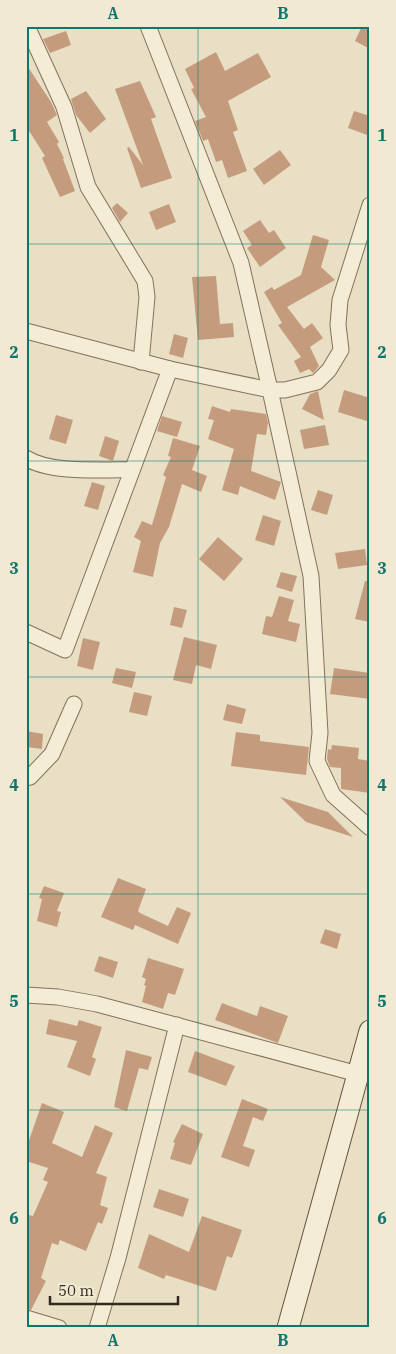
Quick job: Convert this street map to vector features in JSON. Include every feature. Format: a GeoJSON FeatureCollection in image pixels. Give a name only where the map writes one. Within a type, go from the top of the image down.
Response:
{"type":"FeatureCollection","features":[{"type":"Feature","properties":{"kind":"main road"},"geometry":{"type":"LineString","coordinates":[[288,1328],[370,1031]]}},
{"type":"Feature","properties":{"kind":"street"},"geometry":{"type":"LineString","coordinates":[[27,26],[64,107],[88,187],[145,280],[147,297],[142,362]]}},
{"type":"Feature","properties":{"kind":"street"},"geometry":{"type":"LineString","coordinates":[[148,26],[240,263],[270,390],[311,576],[320,732],[317,761],[333,795],[370,828]]}},
{"type":"Feature","properties":{"kind":"street"},"geometry":{"type":"LineString","coordinates":[[26,331],[170,370],[270,390],[285,390],[318,382],[329,370],[341,350],[338,325],[340,300],[370,205]]}},
{"type":"Feature","properties":{"kind":"street"},"geometry":{"type":"LineString","coordinates":[[26,632],[65,650],[170,370]]}},
{"type":"Feature","properties":{"kind":"street"},"geometry":{"type":"LineString","coordinates":[[26,458],[39,464],[54,467],[132,470]]}},
{"type":"Feature","properties":{"kind":"street"},"geometry":{"type":"LineString","coordinates":[[26,778],[30,777],[52,754],[74,704]]}},
{"type":"Feature","properties":{"kind":"street"},"geometry":{"type":"LineString","coordinates":[[26,995],[58,997],[97,1004],[358,1074]]}},
{"type":"Feature","properties":{"kind":"street"},"geometry":{"type":"LineString","coordinates":[[97,1328],[118,1258],[177,1025]]}},
{"type":"Feature","properties":{"kind":"street"},"geometry":{"type":"LineString","coordinates":[[26,1318],[59,1328]]}},
{"type":"Feature","properties":{"kind":"building"},"geometry":{"type":"Polygon","coordinates":[[[362,26],[370,26],[370,49],[355,41],[362,26]]]}},
{"type":"Feature","properties":{"kind":"building"},"geometry":{"type":"Polygon","coordinates":[[[66,31],[71,45],[50,53],[43,39],[66,31]]]}},
{"type":"Feature","properties":{"kind":"building"},"geometry":{"type":"Polygon","coordinates":[[[216,52],[225,71],[258,53],[271,77],[228,101],[238,130],[233,132],[247,171],[228,178],[222,160],[216,162],[208,139],[203,141],[195,121],[206,117],[191,89],[194,88],[185,69],[216,52]]]}},
{"type":"Feature","properties":{"kind":"building"},"geometry":{"type":"Polygon","coordinates":[[[26,64],[51,102],[57,115],[47,122],[59,142],[57,144],[64,158],[75,191],[60,197],[42,158],[45,156],[26,126],[26,64]]]}},
{"type":"Feature","properties":{"kind":"building"},"geometry":{"type":"Polygon","coordinates":[[[140,81],[156,117],[151,119],[172,178],[141,188],[127,148],[129,147],[143,165],[115,89],[140,81]]]}},
{"type":"Feature","properties":{"kind":"building"},"geometry":{"type":"Polygon","coordinates":[[[86,91],[106,119],[90,133],[76,115],[71,99],[86,91]]]}},
{"type":"Feature","properties":{"kind":"building"},"geometry":{"type":"Polygon","coordinates":[[[354,111],[370,116],[370,136],[348,128],[354,111]]]}},
{"type":"Feature","properties":{"kind":"building"},"geometry":{"type":"Polygon","coordinates":[[[280,150],[291,165],[264,185],[253,169],[280,150]]]}},
{"type":"Feature","properties":{"kind":"building"},"geometry":{"type":"Polygon","coordinates":[[[117,203],[128,213],[120,222],[112,208],[117,203]]]}},
{"type":"Feature","properties":{"kind":"building"},"geometry":{"type":"Polygon","coordinates":[[[169,204],[176,222],[156,230],[149,212],[169,204]]]}},
{"type":"Feature","properties":{"kind":"building"},"geometry":{"type":"Polygon","coordinates":[[[260,220],[269,233],[274,230],[286,248],[260,267],[247,248],[252,245],[243,231],[260,220]]]}},
{"type":"Feature","properties":{"kind":"building"},"geometry":{"type":"Polygon","coordinates":[[[313,235],[329,240],[321,267],[335,280],[287,307],[304,329],[312,323],[323,338],[310,347],[319,366],[313,373],[309,369],[300,373],[294,361],[301,357],[278,325],[282,323],[264,292],[272,287],[274,290],[301,275],[313,235]]]}},
{"type":"Feature","properties":{"kind":"building"},"geometry":{"type":"Polygon","coordinates":[[[216,276],[220,324],[233,323],[234,337],[198,340],[192,277],[216,276]]]}},
{"type":"Feature","properties":{"kind":"building"},"geometry":{"type":"Polygon","coordinates":[[[174,334],[188,338],[183,358],[169,354],[174,334]]]}},
{"type":"Feature","properties":{"kind":"building"},"geometry":{"type":"Polygon","coordinates":[[[344,390],[370,398],[370,422],[338,412],[344,390]]]}},
{"type":"Feature","properties":{"kind":"building"},"geometry":{"type":"Polygon","coordinates":[[[318,391],[324,420],[302,409],[310,394],[318,391]]]}},
{"type":"Feature","properties":{"kind":"building"},"geometry":{"type":"Polygon","coordinates":[[[212,406],[230,412],[231,409],[266,414],[268,423],[266,435],[257,434],[251,471],[281,482],[275,500],[240,486],[238,495],[222,490],[234,449],[208,439],[214,420],[208,419],[212,406]]]}},
{"type":"Feature","properties":{"kind":"building"},"geometry":{"type":"Polygon","coordinates":[[[56,415],[73,420],[66,444],[49,439],[56,415]]]}},
{"type":"Feature","properties":{"kind":"building"},"geometry":{"type":"Polygon","coordinates":[[[162,416],[182,422],[177,437],[157,431],[162,416]]]}},
{"type":"Feature","properties":{"kind":"building"},"geometry":{"type":"Polygon","coordinates":[[[325,425],[329,445],[304,449],[300,430],[325,425]]]}},
{"type":"Feature","properties":{"kind":"building"},"geometry":{"type":"Polygon","coordinates":[[[105,436],[119,441],[113,461],[99,456],[105,436]]]}},
{"type":"Feature","properties":{"kind":"building"},"geometry":{"type":"Polygon","coordinates":[[[173,438],[200,446],[192,470],[207,476],[201,492],[182,484],[169,527],[160,543],[153,577],[133,572],[141,541],[134,537],[142,521],[152,525],[166,477],[163,475],[171,457],[168,456],[173,438]]]}},
{"type":"Feature","properties":{"kind":"building"},"geometry":{"type":"Polygon","coordinates":[[[92,482],[105,486],[98,510],[84,506],[92,482]]]}},
{"type":"Feature","properties":{"kind":"building"},"geometry":{"type":"Polygon","coordinates":[[[318,490],[333,495],[327,515],[311,510],[318,490]]]}},
{"type":"Feature","properties":{"kind":"building"},"geometry":{"type":"Polygon","coordinates":[[[263,515],[281,521],[274,546],[255,540],[263,515]]]}},
{"type":"Feature","properties":{"kind":"building"},"geometry":{"type":"Polygon","coordinates":[[[218,537],[243,559],[224,581],[199,559],[218,537]]]}},
{"type":"Feature","properties":{"kind":"building"},"geometry":{"type":"Polygon","coordinates":[[[365,549],[367,565],[338,569],[335,553],[365,549]]]}},
{"type":"Feature","properties":{"kind":"building"},"geometry":{"type":"Polygon","coordinates":[[[281,572],[297,576],[292,592],[276,587],[281,572]]]}},
{"type":"Feature","properties":{"kind":"building"},"geometry":{"type":"Polygon","coordinates":[[[365,581],[370,581],[370,622],[355,619],[365,581]]]}},
{"type":"Feature","properties":{"kind":"building"},"geometry":{"type":"Polygon","coordinates":[[[279,596],[294,600],[288,621],[300,624],[296,642],[262,634],[266,616],[272,617],[279,596]]]}},
{"type":"Feature","properties":{"kind":"building"},"geometry":{"type":"Polygon","coordinates":[[[174,607],[187,610],[182,628],[170,625],[174,607]]]}},
{"type":"Feature","properties":{"kind":"building"},"geometry":{"type":"Polygon","coordinates":[[[184,637],[217,645],[211,669],[196,665],[192,684],[173,680],[184,637]]]}},
{"type":"Feature","properties":{"kind":"building"},"geometry":{"type":"Polygon","coordinates":[[[83,638],[100,642],[93,670],[77,666],[83,638]]]}},
{"type":"Feature","properties":{"kind":"building"},"geometry":{"type":"Polygon","coordinates":[[[116,668],[136,672],[132,688],[112,683],[116,668]]]}},
{"type":"Feature","properties":{"kind":"building"},"geometry":{"type":"Polygon","coordinates":[[[334,668],[370,673],[370,699],[330,694],[334,668]]]}},
{"type":"Feature","properties":{"kind":"building"},"geometry":{"type":"Polygon","coordinates":[[[134,692],[152,696],[147,716],[129,712],[134,692]]]}},
{"type":"Feature","properties":{"kind":"building"},"geometry":{"type":"Polygon","coordinates":[[[227,704],[246,709],[242,724],[223,720],[227,704]]]}},
{"type":"Feature","properties":{"kind":"building"},"geometry":{"type":"Polygon","coordinates":[[[26,731],[43,734],[42,749],[26,747],[26,731]]]}},
{"type":"Feature","properties":{"kind":"building"},"geometry":{"type":"Polygon","coordinates":[[[236,732],[260,735],[260,741],[309,747],[306,775],[231,766],[236,732]]]}},
{"type":"Feature","properties":{"kind":"building"},"geometry":{"type":"Polygon","coordinates":[[[332,745],[359,748],[358,759],[370,761],[370,793],[341,789],[341,768],[330,767],[327,759],[328,749],[331,750],[332,745]]]}},
{"type":"Feature","properties":{"kind":"building"},"geometry":{"type":"Polygon","coordinates":[[[280,797],[328,812],[353,837],[306,822],[280,797]]]}},
{"type":"Feature","properties":{"kind":"building"},"geometry":{"type":"Polygon","coordinates":[[[118,878],[146,889],[138,911],[140,913],[168,926],[177,907],[191,913],[178,944],[135,925],[133,930],[101,917],[118,878]]]}},
{"type":"Feature","properties":{"kind":"building"},"geometry":{"type":"Polygon","coordinates":[[[44,886],[64,893],[57,911],[61,912],[57,927],[37,921],[42,899],[39,898],[44,886]]]}},
{"type":"Feature","properties":{"kind":"building"},"geometry":{"type":"Polygon","coordinates":[[[325,929],[341,934],[337,949],[320,943],[325,929]]]}},
{"type":"Feature","properties":{"kind":"building"},"geometry":{"type":"Polygon","coordinates":[[[99,956],[118,962],[113,978],[94,971],[99,956]]]}},
{"type":"Feature","properties":{"kind":"building"},"geometry":{"type":"Polygon","coordinates":[[[148,958],[184,969],[175,995],[168,993],[163,1009],[142,1002],[146,979],[142,977],[148,958]]]}},
{"type":"Feature","properties":{"kind":"building"},"geometry":{"type":"Polygon","coordinates":[[[222,1003],[257,1016],[260,1006],[288,1016],[278,1043],[215,1020],[222,1003]]]}},
{"type":"Feature","properties":{"kind":"building"},"geometry":{"type":"Polygon","coordinates":[[[49,1019],[77,1026],[79,1020],[102,1027],[92,1057],[96,1059],[90,1076],[67,1067],[77,1041],[46,1034],[49,1019]]]}},
{"type":"Feature","properties":{"kind":"building"},"geometry":{"type":"Polygon","coordinates":[[[126,1050],[152,1057],[148,1070],[139,1068],[127,1111],[114,1107],[126,1050]]]}},
{"type":"Feature","properties":{"kind":"building"},"geometry":{"type":"Polygon","coordinates":[[[195,1051],[235,1066],[226,1086],[188,1072],[195,1051]]]}},
{"type":"Feature","properties":{"kind":"building"},"geometry":{"type":"Polygon","coordinates":[[[242,1099],[268,1109],[263,1121],[253,1117],[243,1146],[255,1150],[249,1167],[221,1157],[242,1099]]]}},
{"type":"Feature","properties":{"kind":"building"},"geometry":{"type":"Polygon","coordinates":[[[42,1103],[64,1112],[52,1143],[82,1157],[95,1125],[113,1133],[96,1173],[107,1177],[100,1205],[108,1208],[102,1224],[98,1222],[86,1251],[60,1240],[58,1245],[52,1243],[41,1278],[46,1281],[31,1310],[26,1309],[26,1223],[29,1215],[33,1216],[48,1182],[43,1180],[48,1168],[26,1161],[26,1149],[42,1103]]]}},
{"type":"Feature","properties":{"kind":"building"},"geometry":{"type":"Polygon","coordinates":[[[182,1124],[203,1134],[191,1165],[170,1159],[175,1143],[173,1142],[182,1124]]]}},
{"type":"Feature","properties":{"kind":"building"},"geometry":{"type":"Polygon","coordinates":[[[159,1189],[189,1199],[183,1217],[153,1207],[159,1189]]]}},
{"type":"Feature","properties":{"kind":"building"},"geometry":{"type":"Polygon","coordinates":[[[202,1216],[242,1230],[232,1258],[227,1256],[216,1291],[166,1275],[164,1279],[138,1268],[149,1234],[189,1252],[202,1216]]]}}]}
